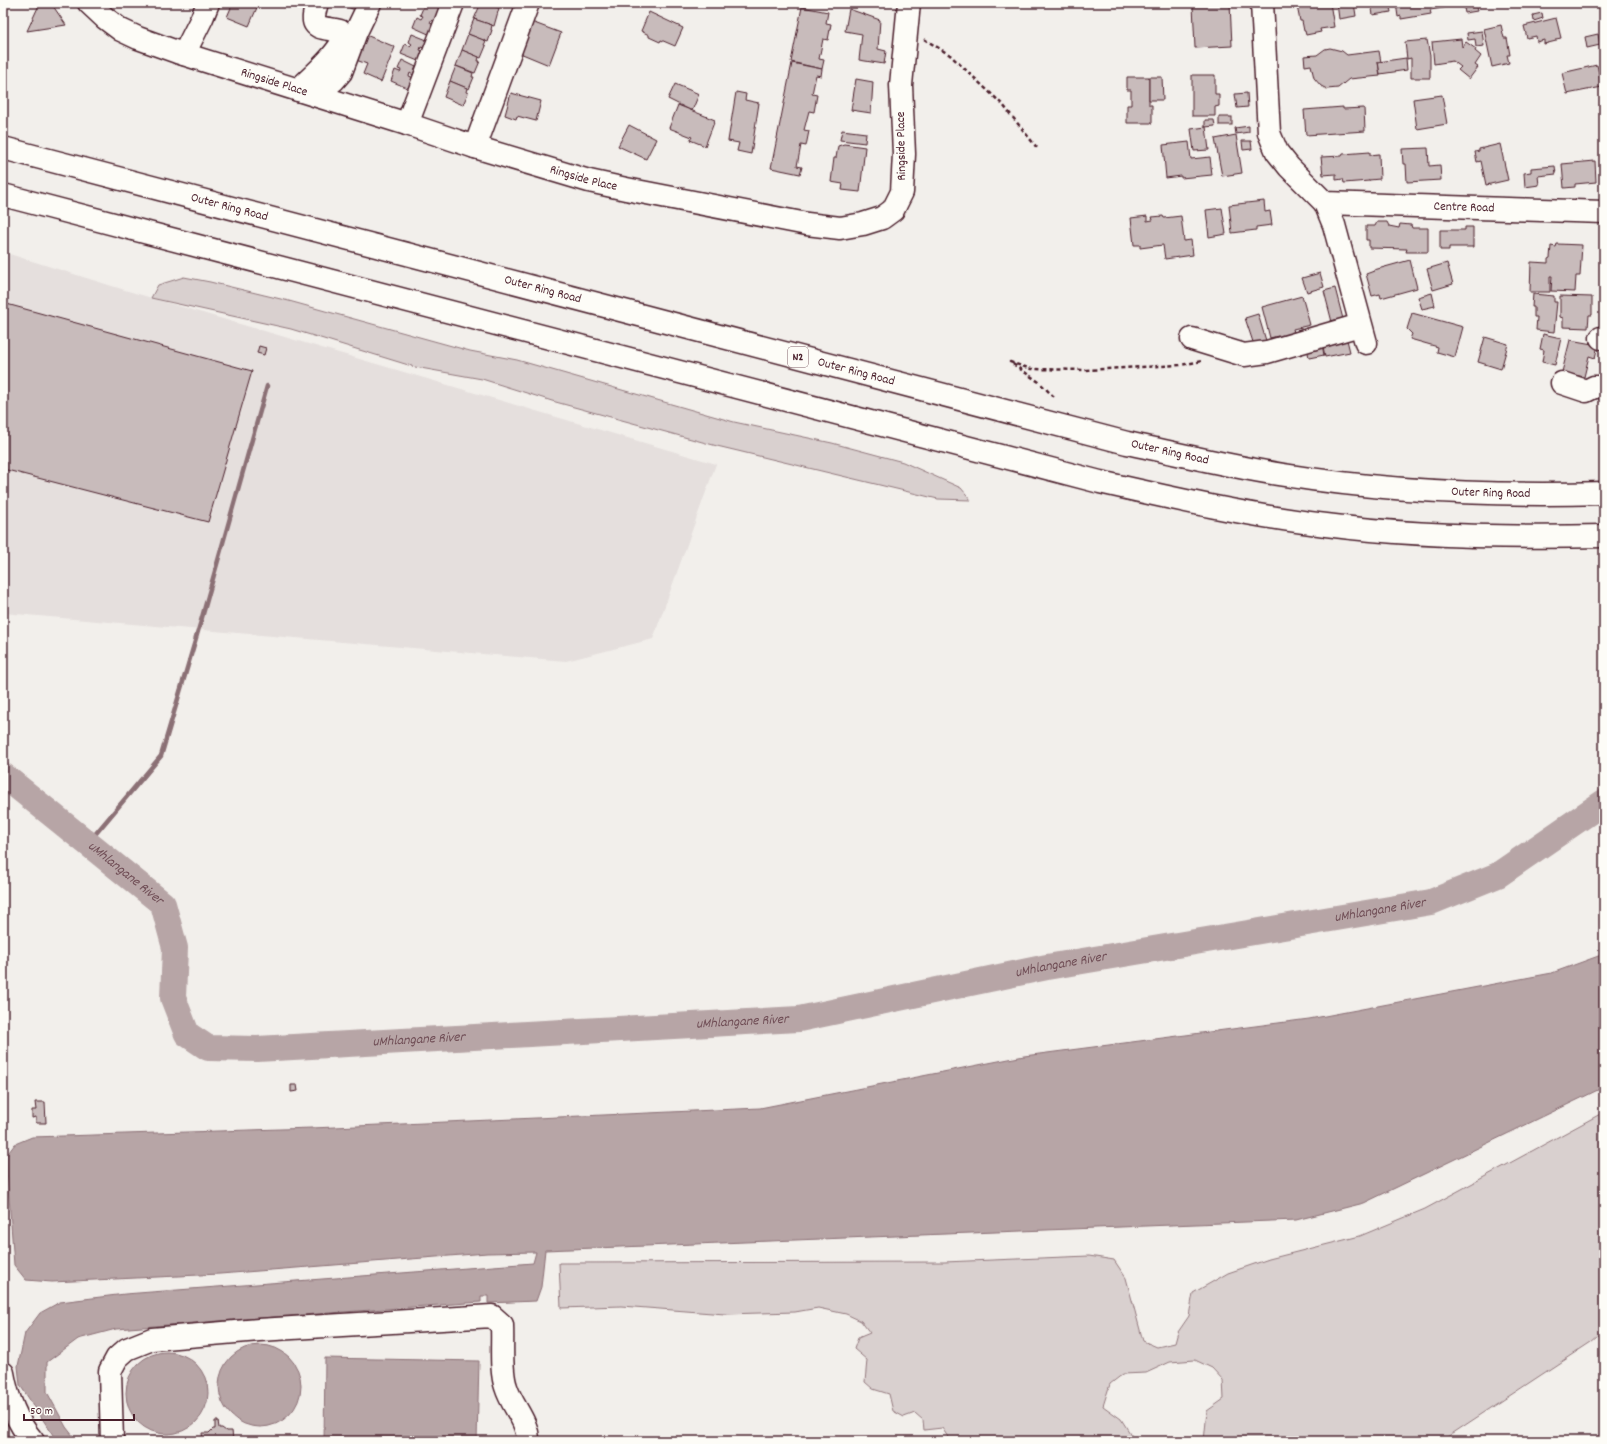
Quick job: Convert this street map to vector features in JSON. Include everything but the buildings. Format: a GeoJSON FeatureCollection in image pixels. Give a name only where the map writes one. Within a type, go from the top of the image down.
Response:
{"type":"FeatureCollection","features":[{"type":"Feature","properties":{"kind":"main road","name":"Ringside Place"},"geometry":{"type":"LineString","coordinates":[[89,3],[121,30],[138,38],[475,147],[589,181],[807,224],[840,228],[863,224],[882,218],[893,210],[902,192],[904,154],[900,85],[909,3]]}},
{"type":"Feature","properties":{"kind":"main road"},"geometry":{"type":"LineString","coordinates":[[184,54],[208,3]]}},
{"type":"Feature","properties":{"kind":"main road"},"geometry":{"type":"LineString","coordinates":[[307,92],[326,62],[342,41],[343,36],[340,31],[318,27],[314,24],[313,18],[317,3]]}},
{"type":"Feature","properties":{"kind":"main road"},"geometry":{"type":"LineString","coordinates":[[307,92],[334,80],[341,72],[356,32],[370,3]]}},
{"type":"Feature","properties":{"kind":"main road"},"geometry":{"type":"LineString","coordinates":[[407,124],[453,3]]}},
{"type":"Feature","properties":{"kind":"main road"},"geometry":{"type":"LineString","coordinates":[[475,147],[528,3]]}},
{"type":"Feature","properties":{"kind":"main road"},"geometry":{"type":"LineString","coordinates":[[1192,339],[1244,354],[1267,352],[1363,334],[1336,233],[1325,203],[1277,152],[1269,133],[1262,3]]}},
{"type":"Feature","properties":{"kind":"main road","name":"Outer Ring Road"},"geometry":{"type":"LineString","coordinates":[[3,148],[990,408],[1134,444],[1283,475],[1337,482],[1488,494],[1604,493]]}},
{"type":"Feature","properties":{"kind":"main road"},"geometry":{"type":"LineString","coordinates":[[3,195],[1100,482],[1184,501],[1326,525],[1400,532],[1549,537],[1604,536]]}},
{"type":"Feature","properties":{"kind":"main road","name":"Centre Road"},"geometry":{"type":"LineString","coordinates":[[1325,203],[1604,212]]}},
{"type":"Feature","properties":{"kind":"main road"},"geometry":{"type":"LineString","coordinates":[[1562,383],[1586,391],[1594,387],[1604,387]]}},
{"type":"Feature","properties":{"kind":"main road"},"geometry":{"type":"LineString","coordinates":[[112,1441],[110,1371],[117,1358],[127,1349],[152,1339],[260,1330],[492,1316],[502,1325],[505,1386],[516,1410],[526,1425],[528,1441]]}},
{"type":"Feature","properties":{"kind":"main road"},"geometry":{"type":"LineString","coordinates":[[3,1373],[5,1388],[16,1415],[27,1435],[33,1441]]}},
{"type":"Feature","properties":{"kind":"path"},"geometry":{"type":"LineString","coordinates":[[906,28],[950,55],[1003,105],[1038,149]]}},
{"type":"Feature","properties":{"kind":"path"},"geometry":{"type":"LineString","coordinates":[[1054,397],[1039,382],[1010,362],[1031,369],[1087,370],[1180,365],[1209,360]]}},
{"type":"Feature","properties":{"kind":"shaded area"},"geometry":{"type":"Polygon","coordinates":[[[3,252],[128,291],[716,464],[653,639],[566,661],[3,613],[3,252]]]}},
{"type":"Feature","properties":{"kind":"shaded area"},"geometry":{"type":"Polygon","coordinates":[[[184,277],[289,301],[470,351],[517,360],[734,422],[832,443],[903,462],[961,488],[971,500],[938,499],[717,446],[552,401],[482,379],[415,367],[291,329],[151,298],[158,285],[184,277]]]}},
{"type":"Feature","properties":{"kind":"shaded area"},"geometry":{"type":"Polygon","coordinates":[[[1604,954],[1604,1087],[1364,1203],[1296,1220],[545,1250],[541,1287],[536,1301],[488,1303],[488,1296],[481,1296],[481,1302],[116,1329],[78,1339],[47,1362],[47,1392],[66,1427],[77,1441],[57,1441],[20,1385],[18,1366],[25,1333],[40,1313],[60,1302],[125,1294],[533,1263],[536,1252],[487,1253],[220,1274],[52,1282],[26,1280],[14,1265],[6,1156],[15,1144],[32,1137],[312,1128],[760,1108],[1024,1056],[1309,1019],[1552,973],[1604,954]]]}},
{"type":"Feature","properties":{"kind":"shaded area"},"geometry":{"type":"Polygon","coordinates":[[[1604,1112],[1604,1331],[1591,1342],[1441,1441],[1408,1441],[1407,1439],[1402,1441],[1204,1441],[1207,1411],[1224,1399],[1223,1380],[1212,1368],[1195,1360],[1170,1362],[1146,1373],[1123,1374],[1110,1384],[1103,1406],[1121,1419],[1133,1438],[1133,1441],[945,1441],[948,1437],[942,1428],[924,1430],[923,1420],[915,1413],[904,1417],[893,1411],[889,1394],[873,1389],[865,1382],[867,1360],[854,1349],[858,1338],[870,1333],[861,1321],[846,1314],[818,1308],[795,1312],[725,1314],[621,1306],[561,1308],[559,1263],[944,1262],[1089,1256],[1114,1260],[1126,1278],[1143,1341],[1157,1347],[1175,1343],[1178,1332],[1189,1316],[1193,1293],[1228,1273],[1269,1259],[1360,1236],[1425,1209],[1604,1112]]]}},
{"type":"Feature","properties":{"kind":"shaded area"},"geometry":{"type":"Polygon","coordinates":[[[260,1345],[276,1348],[289,1357],[298,1370],[301,1386],[298,1402],[289,1415],[276,1424],[260,1427],[244,1424],[231,1415],[222,1402],[219,1386],[222,1370],[231,1357],[244,1348],[260,1345]]]}},
{"type":"Feature","properties":{"kind":"shaded area"},"geometry":{"type":"Polygon","coordinates":[[[159,1352],[175,1352],[190,1359],[201,1370],[208,1385],[208,1401],[205,1409],[196,1422],[183,1431],[175,1434],[159,1434],[144,1427],[133,1416],[126,1401],[126,1385],[133,1370],[144,1359],[159,1352]]]}},
{"type":"Feature","properties":{"kind":"shaded area"},"geometry":{"type":"Polygon","coordinates":[[[325,1358],[479,1361],[477,1441],[324,1441],[325,1358]]]}},
{"type":"Feature","properties":{"kind":"waterway"},"geometry":{"type":"LineString","coordinates":[[87,844],[161,756],[201,621],[267,386]]}},
{"type":"Feature","properties":{"kind":"waterway","name":"uMhlangane River"},"geometry":{"type":"LineString","coordinates":[[3,775],[163,904],[175,948],[173,998],[187,1034],[208,1048],[257,1049],[799,1019],[1047,967],[1431,902],[1498,875],[1604,802]]}}]}
